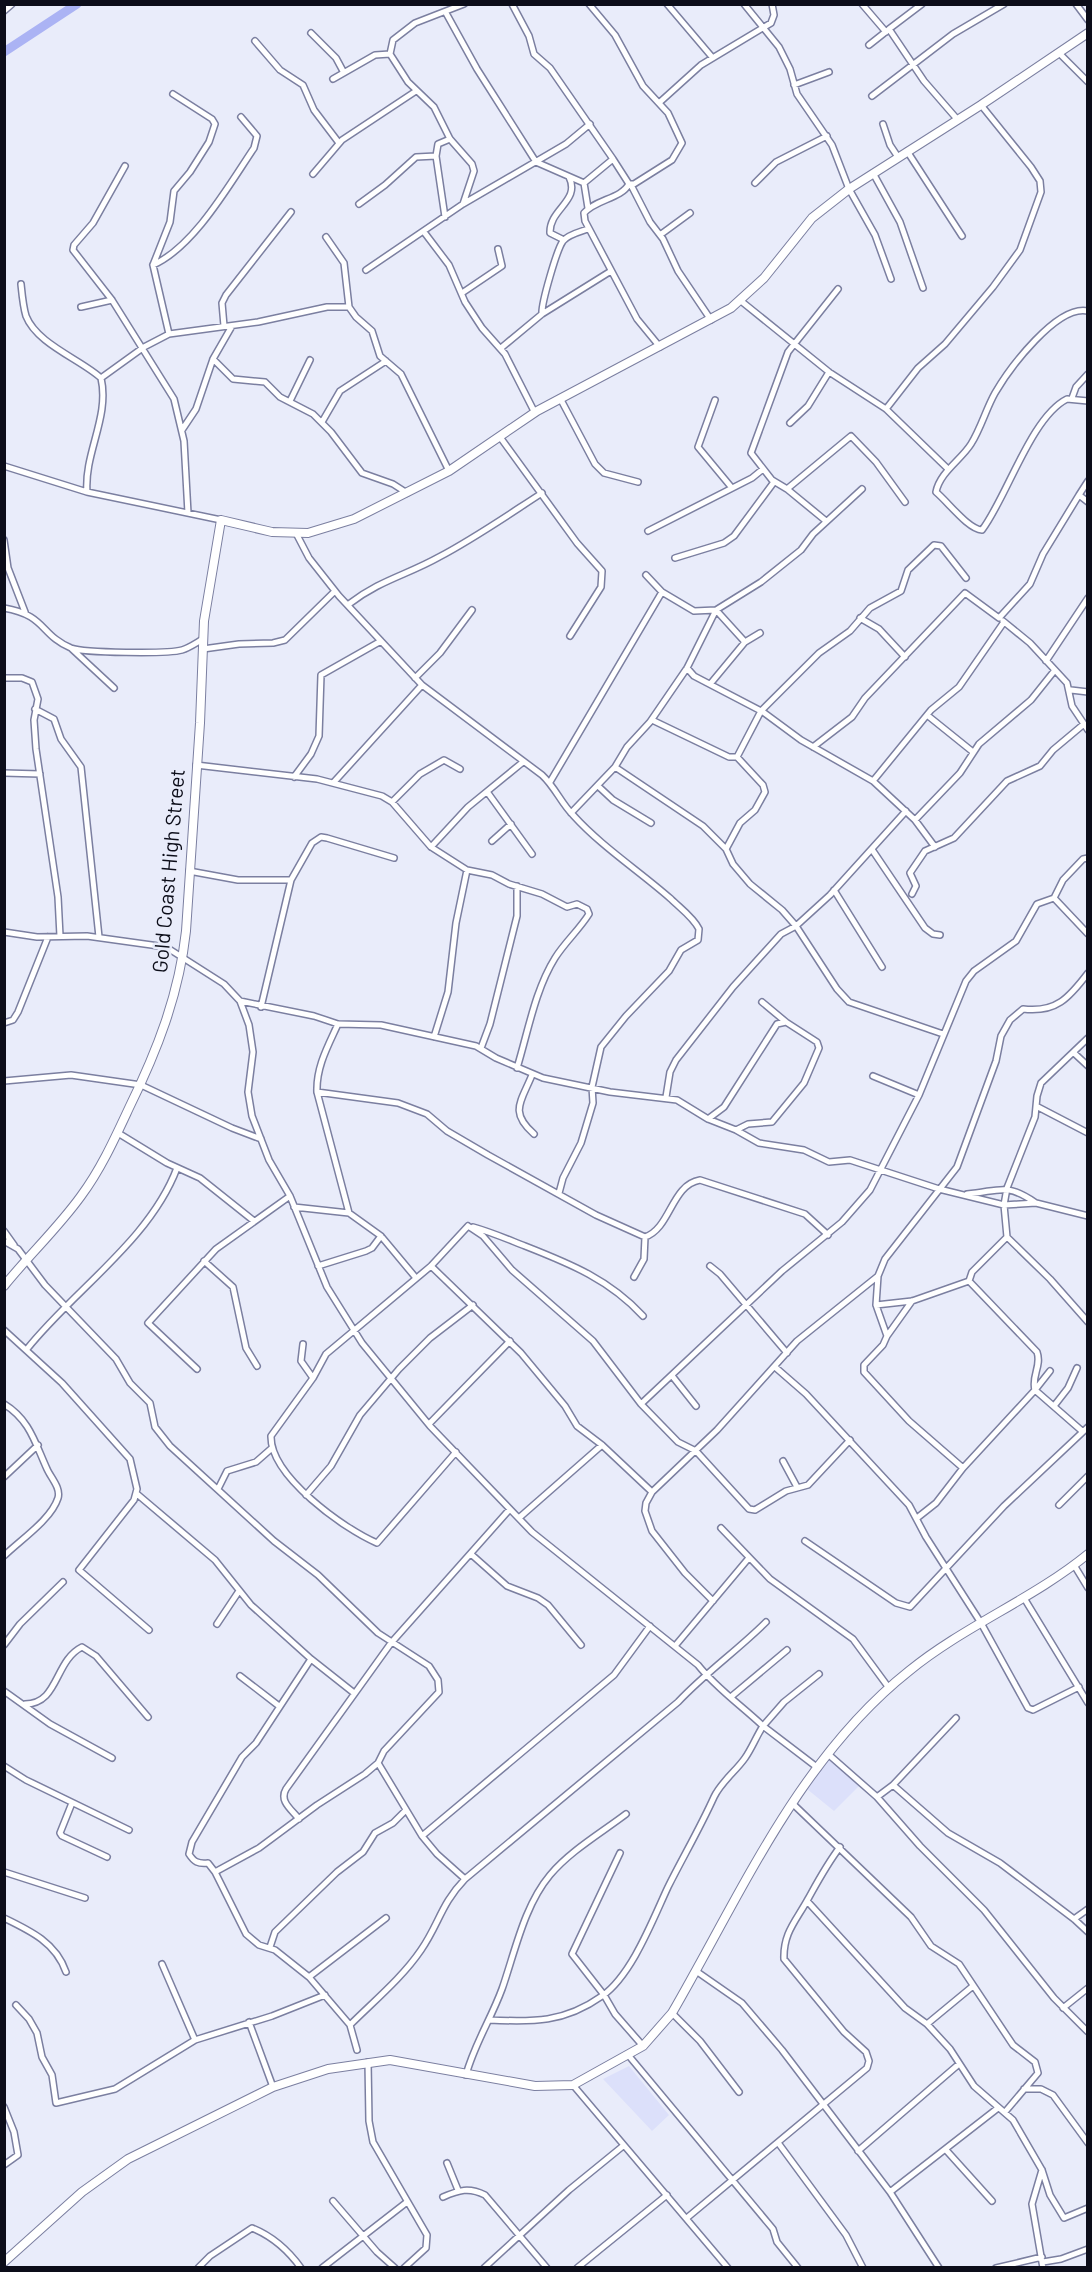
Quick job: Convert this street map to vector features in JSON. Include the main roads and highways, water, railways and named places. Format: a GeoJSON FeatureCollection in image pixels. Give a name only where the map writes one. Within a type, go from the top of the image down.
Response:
{"type":"FeatureCollection","features":[{"type":"Feature","properties":{"kind":"waterway"},"geometry":{"type":"LineString","coordinates":[[4,52],[77,4]]}}]}
